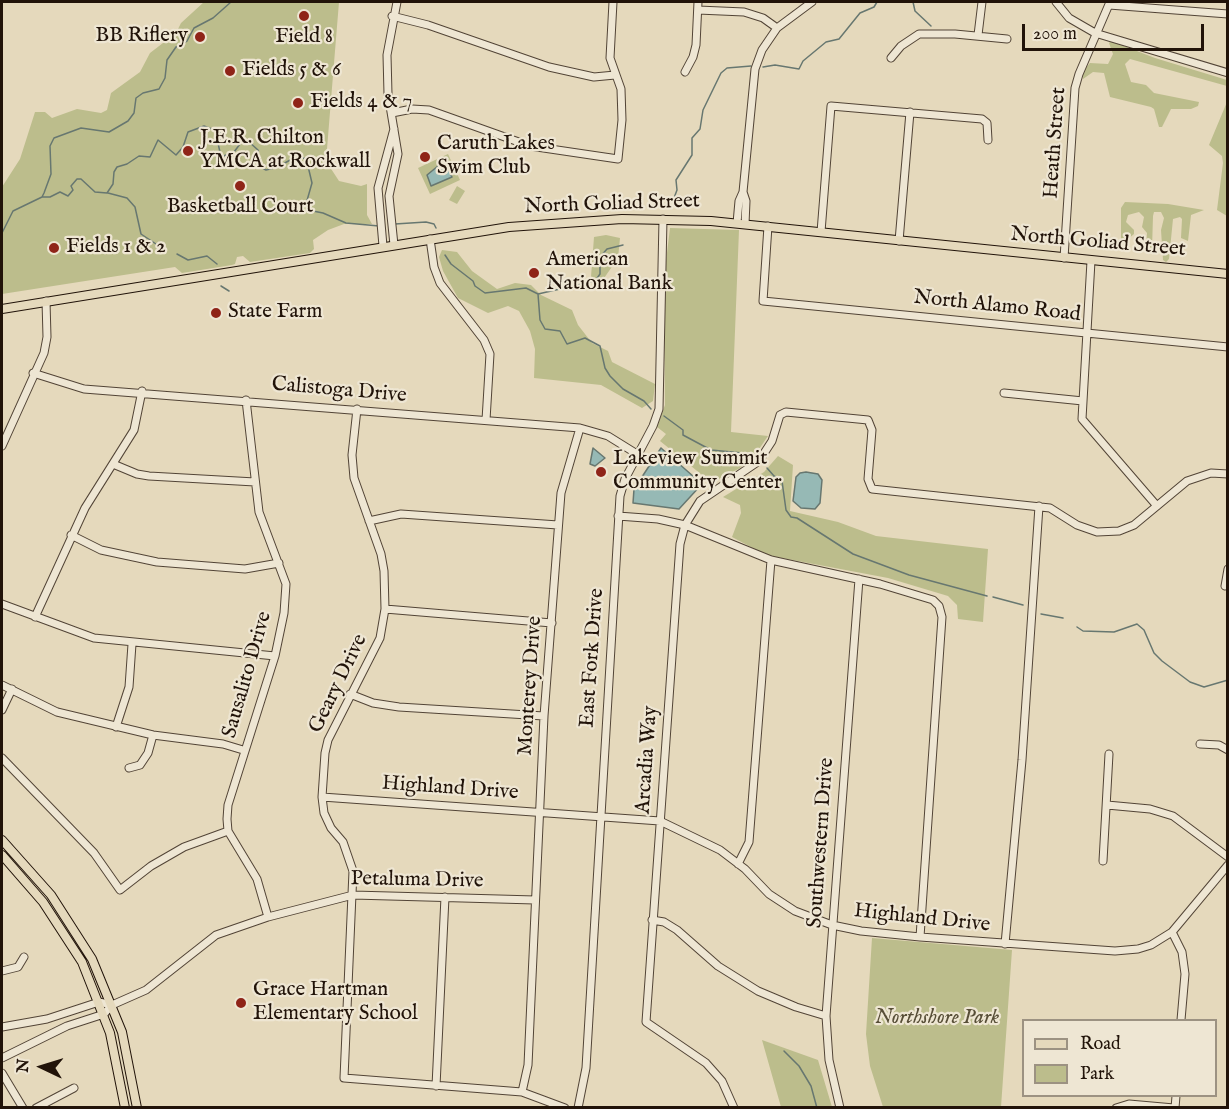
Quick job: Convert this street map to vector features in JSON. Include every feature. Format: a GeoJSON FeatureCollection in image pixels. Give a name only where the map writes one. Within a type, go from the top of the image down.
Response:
{"type":"FeatureCollection","features":[{"type":"Feature","properties":{"kind":"main road","name":"North Goliad Street"},"geometry":{"type":"LineString","coordinates":[[2,309],[383,246],[539,223],[663,219],[768,226],[1227,274]]}},
{"type":"Feature","properties":{"kind":"main road"},"geometry":{"type":"LineString","coordinates":[[2,840],[43,884],[71,922],[92,959],[112,1005],[127,1052],[136,1107]]}},
{"type":"Feature","properties":{"kind":"main road"},"geometry":{"type":"LineString","coordinates":[[2,855],[56,920],[82,962],[104,1014],[116,1053],[126,1107]]}},
{"type":"Feature","properties":{"kind":"street"},"geometry":{"type":"LineString","coordinates":[[394,245],[390,196],[398,154],[388,94],[387,55],[392,16],[397,2]]}},
{"type":"Feature","properties":{"kind":"street"},"geometry":{"type":"LineString","coordinates":[[392,113],[412,109],[429,110],[530,146],[618,159],[622,120],[621,88],[610,58],[613,2]]}},
{"type":"Feature","properties":{"kind":"street"},"geometry":{"type":"LineString","coordinates":[[685,72],[696,45],[698,2]]}},
{"type":"Feature","properties":{"kind":"street"},"geometry":{"type":"LineString","coordinates":[[741,224],[746,201],[743,192],[752,82],[762,50],[777,28],[812,2]]}},
{"type":"Feature","properties":{"kind":"street"},"geometry":{"type":"LineString","coordinates":[[978,35],[982,2]]}},
{"type":"Feature","properties":{"kind":"street"},"geometry":{"type":"LineString","coordinates":[[1056,2],[1069,18],[1095,33],[1227,73]]}},
{"type":"Feature","properties":{"kind":"street"},"geometry":{"type":"LineString","coordinates":[[1109,3],[1227,14]]}},
{"type":"Feature","properties":{"kind":"street","name":"Heath Street"},"geometry":{"type":"LineString","coordinates":[[1064,258],[1075,88],[1095,33],[1109,3]]}},
{"type":"Feature","properties":{"kind":"street"},"geometry":{"type":"LineString","coordinates":[[698,10],[744,12],[763,18],[777,28]]}},
{"type":"Feature","properties":{"kind":"street"},"geometry":{"type":"LineString","coordinates":[[392,16],[428,25],[549,67],[594,77],[615,75]]}},
{"type":"Feature","properties":{"kind":"street"},"geometry":{"type":"LineString","coordinates":[[891,58],[909,39],[919,34],[978,35],[1007,39]]}},
{"type":"Feature","properties":{"kind":"street"},"geometry":{"type":"LineString","coordinates":[[821,232],[831,106],[982,119],[987,123],[988,140]]}},
{"type":"Feature","properties":{"kind":"street"},"geometry":{"type":"LineString","coordinates":[[899,241],[910,112]]}},
{"type":"Feature","properties":{"kind":"street"},"geometry":{"type":"LineString","coordinates":[[383,246],[378,188],[394,126]]}},
{"type":"Feature","properties":{"kind":"street","name":"East Fork Drive"},"geometry":{"type":"LineString","coordinates":[[578,1107],[586,1068],[618,516],[625,479],[653,426],[659,409],[663,219]]}},
{"type":"Feature","properties":{"kind":"street","name":"North Alamo Road"},"geometry":{"type":"LineString","coordinates":[[768,226],[763,301],[1227,347]]}},
{"type":"Feature","properties":{"kind":"street"},"geometry":{"type":"LineString","coordinates":[[430,239],[434,267],[440,283],[484,340],[490,354],[486,420]]}},
{"type":"Feature","properties":{"kind":"street"},"geometry":{"type":"LineString","coordinates":[[1091,261],[1082,419],[1157,506]]}},
{"type":"Feature","properties":{"kind":"street"},"geometry":{"type":"LineString","coordinates":[[2,446],[44,353],[47,338],[46,301]]}},
{"type":"Feature","properties":{"kind":"street","name":"Calistoga Drive"},"geometry":{"type":"LineString","coordinates":[[33,373],[84,389],[142,391],[580,428],[608,436],[637,454]]}},
{"type":"Feature","properties":{"kind":"street"},"geometry":{"type":"LineString","coordinates":[[35,617],[71,535],[134,430],[142,391]]}},
{"type":"Feature","properties":{"kind":"street"},"geometry":{"type":"LineString","coordinates":[[1004,393],[1083,401]]}},
{"type":"Feature","properties":{"kind":"street","name":"Sausalito Drive"},"geometry":{"type":"LineString","coordinates":[[228,831],[228,805],[243,750],[275,656],[284,613],[286,584],[261,518],[246,400]]}},
{"type":"Feature","properties":{"kind":"street","name":"Geary Drive"},"geometry":{"type":"LineString","coordinates":[[357,409],[353,470],[384,571],[385,609],[380,638],[326,747],[322,796],[324,813],[330,828],[343,842],[354,872],[344,1078],[436,1086]]}},
{"type":"Feature","properties":{"kind":"street","name":"Arcadia Way"},"geometry":{"type":"LineString","coordinates":[[734,1107],[722,1081],[706,1063],[646,1022],[680,550],[685,525],[693,509],[708,493],[739,476],[759,461],[772,441],[780,415],[790,412],[865,419],[870,422],[873,430],[870,486],[875,490],[1039,506]]}},
{"type":"Feature","properties":{"kind":"street","name":"Monterey Drive"},"geometry":{"type":"LineString","coordinates":[[522,1092],[528,1065],[544,716],[558,525],[564,477],[580,428]]}},
{"type":"Feature","properties":{"kind":"street"},"geometry":{"type":"LineString","coordinates":[[113,464],[136,474],[149,476],[255,482]]}},
{"type":"Feature","properties":{"kind":"street"},"geometry":{"type":"LineString","coordinates":[[1005,944],[1022,760],[1039,506],[1050,508],[1086,529],[1109,533],[1134,525],[1181,484],[1211,473],[1227,474]]}},
{"type":"Feature","properties":{"kind":"street"},"geometry":{"type":"LineString","coordinates":[[369,520],[401,514],[558,525]]}},
{"type":"Feature","properties":{"kind":"street"},"geometry":{"type":"LineString","coordinates":[[618,516],[658,519],[685,525],[771,560],[859,579],[933,600],[939,606],[942,617],[920,937]]}},
{"type":"Feature","properties":{"kind":"street"},"geometry":{"type":"LineString","coordinates":[[71,535],[101,550],[157,562],[245,569],[279,562]]}},
{"type":"Feature","properties":{"kind":"street"},"geometry":{"type":"LineString","coordinates":[[738,864],[749,836],[771,560]]}},
{"type":"Feature","properties":{"kind":"street"},"geometry":{"type":"LineString","coordinates":[[1224,586],[1227,569]]}},
{"type":"Feature","properties":{"kind":"street","name":"Southwestern Drive"},"geometry":{"type":"LineString","coordinates":[[840,1107],[829,1060],[826,1016],[859,579]]}},
{"type":"Feature","properties":{"kind":"street"},"geometry":{"type":"LineString","coordinates":[[2,603],[94,638],[132,644],[275,656]]}},
{"type":"Feature","properties":{"kind":"street"},"geometry":{"type":"LineString","coordinates":[[385,609],[552,623]]}},
{"type":"Feature","properties":{"kind":"street"},"geometry":{"type":"LineString","coordinates":[[116,728],[129,687],[132,644]]}},
{"type":"Feature","properties":{"kind":"street"},"geometry":{"type":"LineString","coordinates":[[2,685],[57,712],[116,728],[223,744],[243,750]]}},
{"type":"Feature","properties":{"kind":"street"},"geometry":{"type":"LineString","coordinates":[[2,710],[12,689]]}},
{"type":"Feature","properties":{"kind":"street"},"geometry":{"type":"LineString","coordinates":[[351,694],[373,703],[399,707],[544,716]]}},
{"type":"Feature","properties":{"kind":"street"},"geometry":{"type":"LineString","coordinates":[[129,768],[140,765],[148,753],[153,735]]}},
{"type":"Feature","properties":{"kind":"street"},"geometry":{"type":"LineString","coordinates":[[1200,744],[1219,745],[1227,750]]}},
{"type":"Feature","properties":{"kind":"street"},"geometry":{"type":"LineString","coordinates":[[1103,861],[1109,754]]}},
{"type":"Feature","properties":{"kind":"street"},"geometry":{"type":"LineString","coordinates":[[2,758],[94,853],[120,890],[151,866],[184,846],[228,831],[257,879],[268,916]]}},
{"type":"Feature","properties":{"kind":"street","name":"Highland Drive"},"geometry":{"type":"LineString","coordinates":[[322,796],[660,821],[720,850],[769,894],[795,911],[832,925],[876,933],[1005,944],[1128,951],[1151,945],[1172,932],[1227,865]]}},
{"type":"Feature","properties":{"kind":"street"},"geometry":{"type":"LineString","coordinates":[[1107,805],[1150,809],[1173,816],[1227,857]]}},
{"type":"Feature","properties":{"kind":"street","name":"Petaluma Drive"},"geometry":{"type":"LineString","coordinates":[[104,1014],[112,1005],[145,992],[216,935],[268,916],[353,895],[535,900]]}},
{"type":"Feature","properties":{"kind":"street"},"geometry":{"type":"LineString","coordinates":[[445,897],[436,1086],[522,1092],[565,1107]]}},
{"type":"Feature","properties":{"kind":"street"},"geometry":{"type":"LineString","coordinates":[[652,920],[664,922],[677,930],[717,966],[758,991],[796,1007],[826,1016]]}},
{"type":"Feature","properties":{"kind":"street"},"geometry":{"type":"LineString","coordinates":[[1172,932],[1182,952],[1185,974],[1181,1019]]}},
{"type":"Feature","properties":{"kind":"street"},"geometry":{"type":"LineString","coordinates":[[2,971],[18,967],[24,957]]}},
{"type":"Feature","properties":{"kind":"street"},"geometry":{"type":"LineString","coordinates":[[2,1027],[47,1019],[99,1002],[112,1005]]}},
{"type":"Feature","properties":{"kind":"street"},"geometry":{"type":"LineString","coordinates":[[2,1058],[66,1026],[104,1014]]}},
{"type":"Feature","properties":{"kind":"street"},"geometry":{"type":"LineString","coordinates":[[2,1073],[23,1107]]}},
{"type":"Feature","properties":{"kind":"street"},"geometry":{"type":"LineString","coordinates":[[36,1107],[74,1088]]}},
{"type":"Feature","properties":{"kind":"street"},"geometry":{"type":"LineString","coordinates":[[1116,1107],[1129,1104],[1175,1107]]}},
{"type":"Feature","properties":{"kind":"green space","name":"J.E.R. Chilton YMCA at Rockwall"},"geometry":{"type":"Polygon","coordinates":[[[204,2],[339,2],[326,161],[339,181],[361,186],[367,184],[367,215],[372,224],[344,224],[328,230],[313,240],[314,249],[310,253],[250,262],[243,256],[237,257],[235,264],[232,265],[182,273],[175,267],[2,294],[2,187],[20,159],[35,112],[45,112],[52,118],[77,109],[101,113],[107,110],[111,93],[140,72],[150,53],[176,33],[181,23],[204,2]]]}},
{"type":"Feature","properties":{"kind":"green space"},"geometry":{"type":"Polygon","coordinates":[[[1111,41],[1155,58],[1227,80],[1227,86],[1130,59],[1125,64],[1131,82],[1146,85],[1154,93],[1199,102],[1198,106],[1191,109],[1171,109],[1162,127],[1159,127],[1154,109],[1151,107],[1110,97],[1104,73],[1093,72],[1083,79],[1083,71],[1090,63],[1108,64],[1113,54],[1109,43],[1111,41]]]}},
{"type":"Feature","properties":{"kind":"green space"},"geometry":{"type":"Polygon","coordinates":[[[1227,102],[1227,216],[1217,210],[1222,156],[1209,145],[1227,102]]]}},
{"type":"Feature","properties":{"kind":"green space"},"geometry":{"type":"Polygon","coordinates":[[[448,154],[460,180],[430,194],[418,168],[448,154]]]}},
{"type":"Feature","properties":{"kind":"green space"},"geometry":{"type":"Polygon","coordinates":[[[457,186],[465,191],[457,204],[449,200],[457,186]]]}},
{"type":"Feature","properties":{"kind":"green space"},"geometry":{"type":"Polygon","coordinates":[[[1125,202],[1168,204],[1204,210],[1191,215],[1188,241],[1181,238],[1182,219],[1180,217],[1173,219],[1169,259],[1166,262],[1163,260],[1161,230],[1164,218],[1161,212],[1154,212],[1153,216],[1152,249],[1148,251],[1146,248],[1147,233],[1142,227],[1144,217],[1139,212],[1128,215],[1126,222],[1134,230],[1134,234],[1121,245],[1121,208],[1125,202]]]}},
{"type":"Feature","properties":{"kind":"green space"},"geometry":{"type":"Polygon","coordinates":[[[670,228],[739,230],[731,432],[768,436],[757,452],[740,468],[712,483],[660,441],[666,434],[657,427],[665,405],[664,278],[670,228]]]}},
{"type":"Feature","properties":{"kind":"green space"},"geometry":{"type":"Polygon","coordinates":[[[606,235],[620,238],[618,258],[600,284],[591,277],[594,237],[606,235]]]}},
{"type":"Feature","properties":{"kind":"green space"},"geometry":{"type":"Polygon","coordinates":[[[442,250],[457,252],[472,271],[497,289],[515,283],[531,285],[541,295],[572,310],[578,325],[592,343],[608,351],[612,362],[655,384],[653,401],[642,408],[601,385],[534,378],[535,349],[530,331],[519,311],[508,306],[488,313],[458,298],[443,271],[439,257],[442,250]]]}},
{"type":"Feature","properties":{"kind":"green space"},"geometry":{"type":"Polygon","coordinates":[[[778,456],[793,465],[790,511],[838,522],[876,536],[988,549],[983,622],[958,619],[957,605],[948,596],[888,578],[766,555],[732,537],[741,513],[740,505],[723,497],[764,472],[778,456]]]}},
{"type":"Feature","properties":{"kind":"green space","name":"Northshore Park"},"geometry":{"type":"Polygon","coordinates":[[[872,938],[1012,950],[1001,1107],[883,1107],[870,1066],[866,1034],[872,938]]]}},
{"type":"Feature","properties":{"kind":"green space"},"geometry":{"type":"Polygon","coordinates":[[[762,1040],[818,1060],[832,1107],[781,1107],[762,1040]]]}},
{"type":"Feature","properties":{"kind":"water"},"geometry":{"type":"Polygon","coordinates":[[[438,166],[440,169],[447,166],[452,177],[431,186],[427,175],[438,166]]]}},
{"type":"Feature","properties":{"kind":"water"},"geometry":{"type":"Polygon","coordinates":[[[593,448],[605,458],[595,466],[590,464],[593,448]]]}},
{"type":"Feature","properties":{"kind":"water"},"geometry":{"type":"Polygon","coordinates":[[[661,448],[702,484],[679,509],[633,503],[634,489],[661,448]]]}},
{"type":"Feature","properties":{"kind":"water"},"geometry":{"type":"Polygon","coordinates":[[[806,472],[818,474],[822,480],[820,503],[815,509],[801,508],[793,501],[796,477],[806,472]]]}},
{"type":"Feature","properties":{"kind":"waterway"},"geometry":{"type":"LineString","coordinates":[[2,233],[13,211],[42,197],[51,174],[50,146],[54,138],[81,128],[109,132],[128,121],[134,113],[136,98],[143,93],[159,89],[165,78],[167,60],[176,47],[187,41],[194,28],[213,18],[231,2]]}},
{"type":"Feature","properties":{"kind":"waterway"},"geometry":{"type":"LineString","coordinates":[[763,67],[775,65],[799,69],[803,61],[826,42],[839,39],[860,13],[874,7],[877,2]]}},
{"type":"Feature","properties":{"kind":"waterway"},"geometry":{"type":"LineString","coordinates":[[913,2],[915,11],[931,26]]}},
{"type":"Feature","properties":{"kind":"waterway"},"geometry":{"type":"LineString","coordinates":[[674,198],[677,190],[676,180],[692,155],[692,138],[700,129],[703,110],[721,73],[727,68],[751,66]]}},
{"type":"Feature","properties":{"kind":"waterway"},"geometry":{"type":"LineString","coordinates":[[42,197],[50,197],[60,192],[68,196],[73,190],[71,186],[77,179],[81,179],[95,192],[107,193],[113,184],[117,167],[139,156],[150,157],[158,140],[176,155],[183,147],[188,132],[204,126],[225,134],[218,143],[221,157],[234,152],[243,140],[248,141],[258,150],[260,167],[266,170],[278,167]]}},
{"type":"Feature","properties":{"kind":"waterway"},"geometry":{"type":"LineString","coordinates":[[283,164],[292,159],[304,158],[307,162],[312,183],[306,204],[308,210],[323,213],[346,223],[379,226]]}},
{"type":"Feature","properties":{"kind":"waterway"},"geometry":{"type":"LineString","coordinates":[[108,193],[127,198],[135,207],[141,234],[165,250]]}},
{"type":"Feature","properties":{"kind":"waterway"},"geometry":{"type":"LineString","coordinates":[[395,224],[426,222],[434,224],[436,228]]}},
{"type":"Feature","properties":{"kind":"waterway"},"geometry":{"type":"LineString","coordinates":[[538,294],[595,281],[600,274],[600,257],[607,249],[623,245]]}},
{"type":"Feature","properties":{"kind":"waterway"},"geometry":{"type":"LineString","coordinates":[[177,254],[188,260],[207,256],[217,264]]}},
{"type":"Feature","properties":{"kind":"waterway"},"geometry":{"type":"LineString","coordinates":[[445,255],[451,264],[485,293],[526,288],[538,294],[540,320],[545,329],[560,331],[567,344],[585,338],[600,346],[605,368],[610,376],[623,389],[644,401],[651,409]]}},
{"type":"Feature","properties":{"kind":"waterway"},"geometry":{"type":"LineString","coordinates":[[221,286],[229,291]]}},
{"type":"Feature","properties":{"kind":"waterway"},"geometry":{"type":"LineString","coordinates":[[664,416],[683,430],[683,435],[711,450],[753,454]]}},
{"type":"Feature","properties":{"kind":"waterway"},"geometry":{"type":"LineString","coordinates":[[767,468],[782,481],[786,510],[791,517],[797,518],[853,554],[909,575],[987,596]]}},
{"type":"Feature","properties":{"kind":"waterway"},"geometry":{"type":"LineString","coordinates":[[993,597],[1023,605]]}},
{"type":"Feature","properties":{"kind":"waterway"},"geometry":{"type":"LineString","coordinates":[[1041,614],[1063,618]]}},
{"type":"Feature","properties":{"kind":"waterway"},"geometry":{"type":"LineString","coordinates":[[1077,627],[1083,631],[1114,632],[1137,624],[1144,630],[1154,653],[1190,682],[1204,687],[1228,680]]}},
{"type":"Feature","properties":{"kind":"waterway"},"geometry":{"type":"LineString","coordinates":[[784,1051],[799,1066],[811,1086],[817,1108]]}},
{"type":"Feature","properties":{"kind":"place","name":"Field 8"},"geometry":{"type":"Point","coordinates":[304,16]}},
{"type":"Feature","properties":{"kind":"place","name":"BB Riflery"},"geometry":{"type":"Point","coordinates":[200,37]}},
{"type":"Feature","properties":{"kind":"place","name":"Fields 5 & 6"},"geometry":{"type":"Point","coordinates":[230,71]}},
{"type":"Feature","properties":{"kind":"place","name":"Fields 4 & 7"},"geometry":{"type":"Point","coordinates":[298,103]}},
{"type":"Feature","properties":{"kind":"place","name":"J.E.R. Chilton YMCA at Rockwall"},"geometry":{"type":"Point","coordinates":[188,151]}},
{"type":"Feature","properties":{"kind":"place","name":"Caruth Lakes Swim Club"},"geometry":{"type":"Point","coordinates":[425,157]}},
{"type":"Feature","properties":{"kind":"place","name":"Basketball Court"},"geometry":{"type":"Point","coordinates":[240,186]}},
{"type":"Feature","properties":{"kind":"place","name":"Fields 1 & 2"},"geometry":{"type":"Point","coordinates":[54,248]}},
{"type":"Feature","properties":{"kind":"place","name":"American National Bank"},"geometry":{"type":"Point","coordinates":[534,273]}},
{"type":"Feature","properties":{"kind":"place","name":"State Farm"},"geometry":{"type":"Point","coordinates":[216,313]}},
{"type":"Feature","properties":{"kind":"place","name":"Lakeview Summit Community Center"},"geometry":{"type":"Point","coordinates":[601,472]}},
{"type":"Feature","properties":{"kind":"place","name":"Grace Hartman Elementary School"},"geometry":{"type":"Point","coordinates":[241,1003]}}]}
